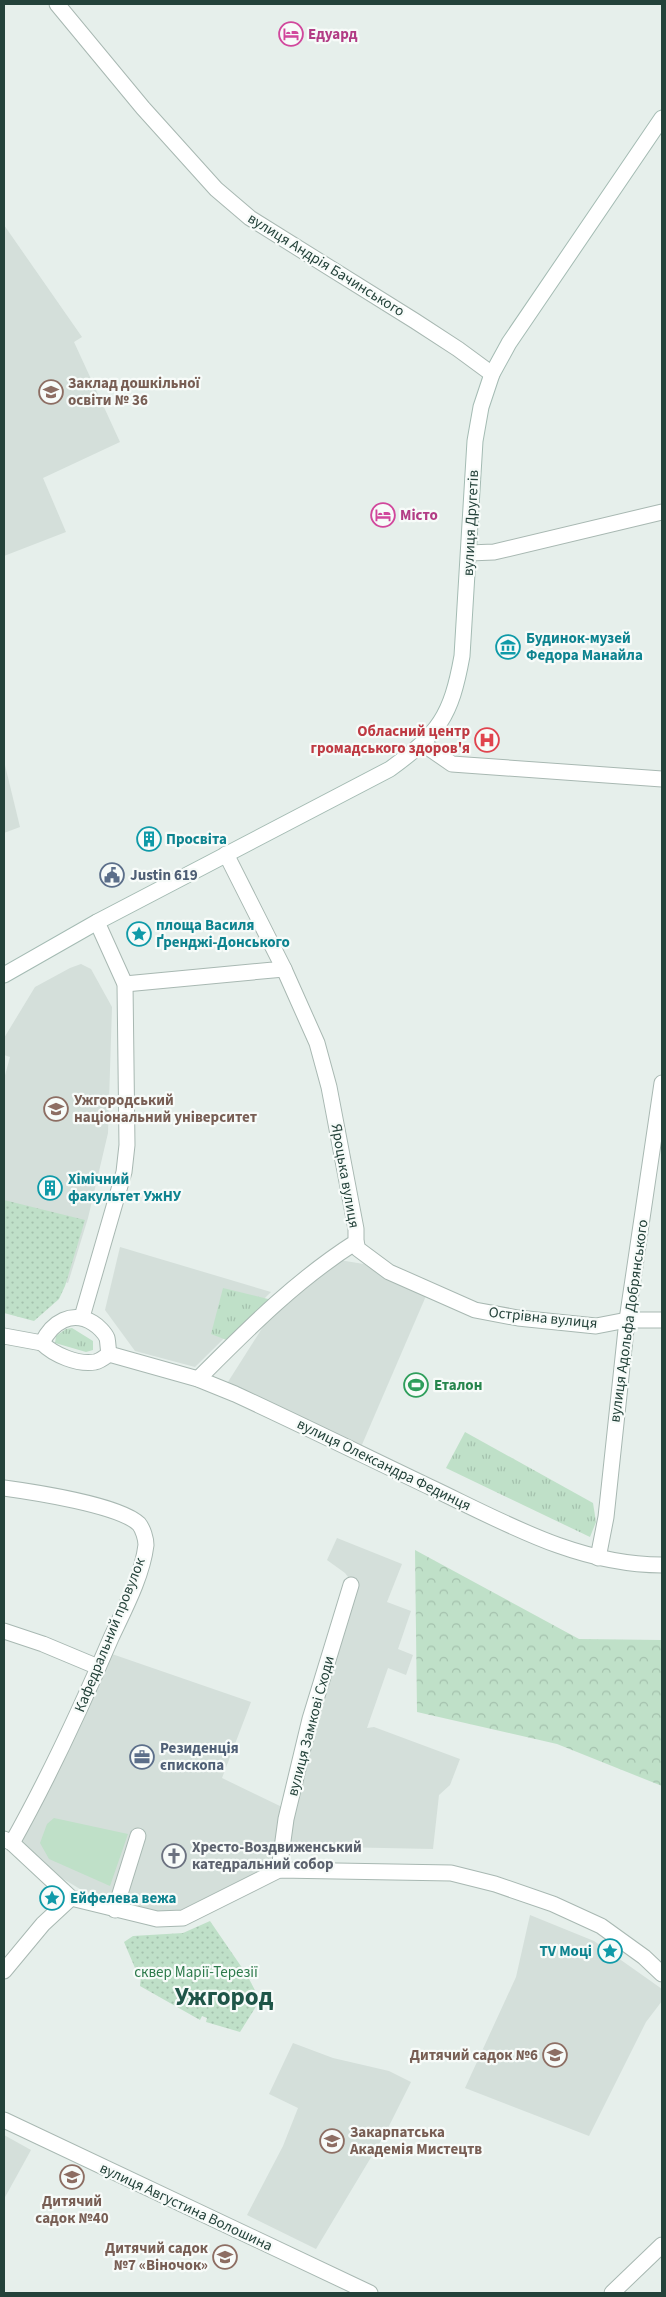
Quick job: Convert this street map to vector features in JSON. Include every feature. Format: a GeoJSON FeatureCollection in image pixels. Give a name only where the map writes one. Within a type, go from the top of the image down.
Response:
{"type":"FeatureCollection","features":[{"type":"Feature","properties":{"kind":"street","name":"вулиця Андрія Бачинського"},"geometry":{"type":"LineString","coordinates":[[57,4],[120,82],[216,189],[257,223],[415,320],[492,374]]}},
{"type":"Feature","properties":{"kind":"street","name":"вулиця Другетів"},"geometry":{"type":"LineString","coordinates":[[226,854],[390,769],[423,744],[437,728],[448,707],[457,682],[462,656],[475,441],[481,407],[492,374],[509,343],[662,118]]}},
{"type":"Feature","properties":{"kind":"street"},"geometry":{"type":"LineString","coordinates":[[469,553],[494,552],[662,512]]}},
{"type":"Feature","properties":{"kind":"street"},"geometry":{"type":"LineString","coordinates":[[423,744],[452,764],[662,779]]}},
{"type":"Feature","properties":{"kind":"street"},"geometry":{"type":"LineString","coordinates":[[4,974],[97,922],[226,854],[284,969],[125,984]]}},
{"type":"Feature","properties":{"kind":"street"},"geometry":{"type":"LineString","coordinates":[[82,1317],[124,1172],[127,1145],[125,984],[97,922]]}},
{"type":"Feature","properties":{"kind":"street","name":"Яроцька вулиця"},"geometry":{"type":"LineString","coordinates":[[198,1379],[287,1292],[308,1274],[356,1242],[356,1229],[328,1087],[317,1043],[284,969]]}},
{"type":"Feature","properties":{"kind":"street","name":"вулиця Адольфа Добрянського"},"geometry":{"type":"LineString","coordinates":[[598,1558],[606,1517],[627,1320],[662,1083]]}},
{"type":"Feature","properties":{"kind":"street","name":"Острівна вулиця"},"geometry":{"type":"LineString","coordinates":[[356,1242],[358,1249],[389,1272],[476,1310],[518,1318],[596,1326],[627,1320],[662,1320]]}},
{"type":"Feature","properties":{"kind":"street"},"geometry":{"type":"LineString","coordinates":[[4,1336],[42,1343],[52,1352],[87,1363],[98,1362],[109,1354],[106,1337],[96,1325],[82,1317],[64,1319],[48,1332],[42,1343]]}},
{"type":"Feature","properties":{"kind":"street","name":"вулиця Олександра Фединця"},"geometry":{"type":"LineString","coordinates":[[109,1354],[198,1379],[305,1426],[535,1537],[598,1558],[623,1563],[662,1564]]}},
{"type":"Feature","properties":{"kind":"street","name":"Кафедральний провулок"},"geometry":{"type":"LineString","coordinates":[[4,1488],[43,1493],[80,1502],[132,1520],[140,1525],[146,1543],[143,1558],[124,1610],[66,1740],[8,1841]]}},
{"type":"Feature","properties":{"kind":"street","name":"вулиця Замкові Сходи"},"geometry":{"type":"LineString","coordinates":[[279,1870],[286,1818],[310,1720],[351,1585]]}},
{"type":"Feature","properties":{"kind":"street"},"geometry":{"type":"LineString","coordinates":[[4,1631],[44,1644],[98,1667]]}},
{"type":"Feature","properties":{"kind":"street"},"geometry":{"type":"LineString","coordinates":[[115,1910],[138,1836]]}},
{"type":"Feature","properties":{"kind":"street"},"geometry":{"type":"LineString","coordinates":[[8,1841],[71,1898],[157,1919],[183,1918],[279,1870],[451,1873],[495,1884],[552,1904],[601,1926],[644,1957],[662,1974]]}},
{"type":"Feature","properties":{"kind":"street"},"geometry":{"type":"LineString","coordinates":[[4,1971],[43,1924],[71,1898]]}},
{"type":"Feature","properties":{"kind":"street","name":"вулиця Августина Волошина"},"geometry":{"type":"LineString","coordinates":[[4,2120],[370,2293]]}},
{"type":"Feature","properties":{"kind":"street"},"geometry":{"type":"LineString","coordinates":[[612,2293],[662,2244]]}},
{"type":"Feature","properties":{"kind":"shaded area","name":"Заклад дошкільної освіти № 36"},"geometry":{"type":"Polygon","coordinates":[[[4,225],[82,337],[74,342],[120,442],[43,478],[66,532],[4,556],[4,225]]]}},
{"type":"Feature","properties":{"kind":"shaded area"},"geometry":{"type":"Polygon","coordinates":[[[4,761],[20,827],[4,833],[4,761]]]}},
{"type":"Feature","properties":{"kind":"shaded area","name":"Ужгородський національний університет"},"geometry":{"type":"Polygon","coordinates":[[[81,964],[91,969],[112,1007],[108,1133],[88,1218],[68,1283],[4,1263],[4,1079],[10,1057],[4,1055],[4,1038],[35,987],[81,964]]]}},
{"type":"Feature","properties":{"kind":"shaded area"},"geometry":{"type":"Polygon","coordinates":[[[120,1247],[271,1292],[195,1367],[135,1351],[105,1310],[120,1247]]]}},
{"type":"Feature","properties":{"kind":"shaded area"},"geometry":{"type":"Polygon","coordinates":[[[339,1260],[364,1264],[426,1296],[361,1447],[226,1385],[273,1311],[339,1260]]]}},
{"type":"Feature","properties":{"kind":"shaded area"},"geometry":{"type":"Polygon","coordinates":[[[337,1538],[402,1564],[387,1602],[411,1611],[398,1649],[413,1655],[406,1675],[388,1668],[367,1728],[374,1727],[460,1759],[450,1785],[439,1795],[433,1849],[286,1846],[352,1582],[345,1573],[327,1560],[337,1538]]]}},
{"type":"Feature","properties":{"kind":"shaded area"},"geometry":{"type":"Polygon","coordinates":[[[112,1654],[251,1702],[222,1778],[282,1807],[276,1864],[214,1898],[172,1914],[128,1908],[80,1889],[50,1871],[20,1842],[112,1654]]]}},
{"type":"Feature","properties":{"kind":"shaded area","name":"Дитячий садок №6"},"geometry":{"type":"Polygon","coordinates":[[[530,1915],[594,1941],[662,1989],[662,2001],[646,2022],[589,2136],[465,2088],[516,1977],[530,1915]]]}},
{"type":"Feature","properties":{"kind":"shaded area","name":"Закарпатська Академія Мистецтв"},"geometry":{"type":"Polygon","coordinates":[[[293,2043],[333,2058],[389,2071],[411,2082],[385,2134],[316,2249],[247,2215],[283,2146],[298,2108],[269,2094],[293,2043]]]}},
{"type":"Feature","properties":{"kind":"shaded area"},"geometry":{"type":"Polygon","coordinates":[[[4,2135],[31,2150],[4,2199],[4,2135]]]}},
{"type":"Feature","properties":{"kind":"green space"},"geometry":{"type":"Polygon","coordinates":[[[4,1200],[85,1220],[65,1286],[59,1299],[34,1321],[4,1313],[4,1200]]]}},
{"type":"Feature","properties":{"kind":"green space"},"geometry":{"type":"Polygon","coordinates":[[[223,1288],[272,1300],[229,1341],[211,1334],[223,1288]]]}},
{"type":"Feature","properties":{"kind":"green space"},"geometry":{"type":"Polygon","coordinates":[[[72,1328],[93,1341],[93,1350],[86,1352],[55,1343],[56,1336],[66,1329],[72,1328]]]}},
{"type":"Feature","properties":{"kind":"green space"},"geometry":{"type":"Polygon","coordinates":[[[465,1432],[593,1503],[596,1522],[590,1537],[446,1468],[465,1432]]]}},
{"type":"Feature","properties":{"kind":"green space"},"geometry":{"type":"Polygon","coordinates":[[[415,1550],[579,1639],[662,1640],[662,1786],[557,1744],[417,1712],[415,1550]]]}},
{"type":"Feature","properties":{"kind":"green space"},"geometry":{"type":"Polygon","coordinates":[[[54,1818],[128,1834],[110,1886],[49,1859],[40,1843],[47,1824],[54,1818]]]}},
{"type":"Feature","properties":{"kind":"green space","name":"сквер Марії-Терезії"},"geometry":{"type":"Polygon","coordinates":[[[210,1921],[247,1975],[260,2000],[240,2032],[206,2022],[207,2018],[202,2016],[200,2020],[140,1986],[141,1976],[135,1968],[124,1942],[133,1936],[183,1933],[210,1921]]]}},
{"type":"Feature","properties":{"kind":"place","name":"Едуард"},"geometry":{"type":"Point","coordinates":[291,34]}},
{"type":"Feature","properties":{"kind":"place","name":"Заклад дошкільної освіти № 36"},"geometry":{"type":"Point","coordinates":[51,392]}},
{"type":"Feature","properties":{"kind":"place","name":"Місто"},"geometry":{"type":"Point","coordinates":[383,515]}},
{"type":"Feature","properties":{"kind":"place","name":"Будинок-музей Федора Манайла"},"geometry":{"type":"Point","coordinates":[508,647]}},
{"type":"Feature","properties":{"kind":"place","name":"Обласний центр громадського здоров'я"},"geometry":{"type":"Point","coordinates":[487,740]}},
{"type":"Feature","properties":{"kind":"place","name":"Просвіта"},"geometry":{"type":"Point","coordinates":[149,839]}},
{"type":"Feature","properties":{"kind":"place","name":"Justin 619"},"geometry":{"type":"Point","coordinates":[112,875]}},
{"type":"Feature","properties":{"kind":"place","name":"площа Василя Ґренджі-Донського"},"geometry":{"type":"Point","coordinates":[139,934]}},
{"type":"Feature","properties":{"kind":"place","name":"Ужгородський національний університет"},"geometry":{"type":"Point","coordinates":[56,1109]}},
{"type":"Feature","properties":{"kind":"place","name":"Хімічний факультет УжНУ"},"geometry":{"type":"Point","coordinates":[50,1188]}},
{"type":"Feature","properties":{"kind":"place","name":"Еталон"},"geometry":{"type":"Point","coordinates":[416,1385]}},
{"type":"Feature","properties":{"kind":"place","name":"Резиденція єпископа"},"geometry":{"type":"Point","coordinates":[142,1757]}},
{"type":"Feature","properties":{"kind":"place","name":"Хресто-Воздвиженський катедральний собор"},"geometry":{"type":"Point","coordinates":[174,1856]}},
{"type":"Feature","properties":{"kind":"place","name":"Ейфелева вежа"},"geometry":{"type":"Point","coordinates":[52,1898]}},
{"type":"Feature","properties":{"kind":"place","name":"TV Моці"},"geometry":{"type":"Point","coordinates":[610,1951]}},
{"type":"Feature","properties":{"kind":"place","name":"Дитячий садок №6"},"geometry":{"type":"Point","coordinates":[555,2055]}},
{"type":"Feature","properties":{"kind":"place","name":"Закарпатська Академія Мистецтв"},"geometry":{"type":"Point","coordinates":[332,2141]}},
{"type":"Feature","properties":{"kind":"place","name":"Дитячий садок №40"},"geometry":{"type":"Point","coordinates":[72,2177]}},
{"type":"Feature","properties":{"kind":"place","name":"Дитячий садок №7 «Віночок»"},"geometry":{"type":"Point","coordinates":[225,2257]}},
{"type":"Feature","properties":{"kind":"district","name":"Ужгород"},"geometry":{"type":"Point","coordinates":[224,1997]}}]}
